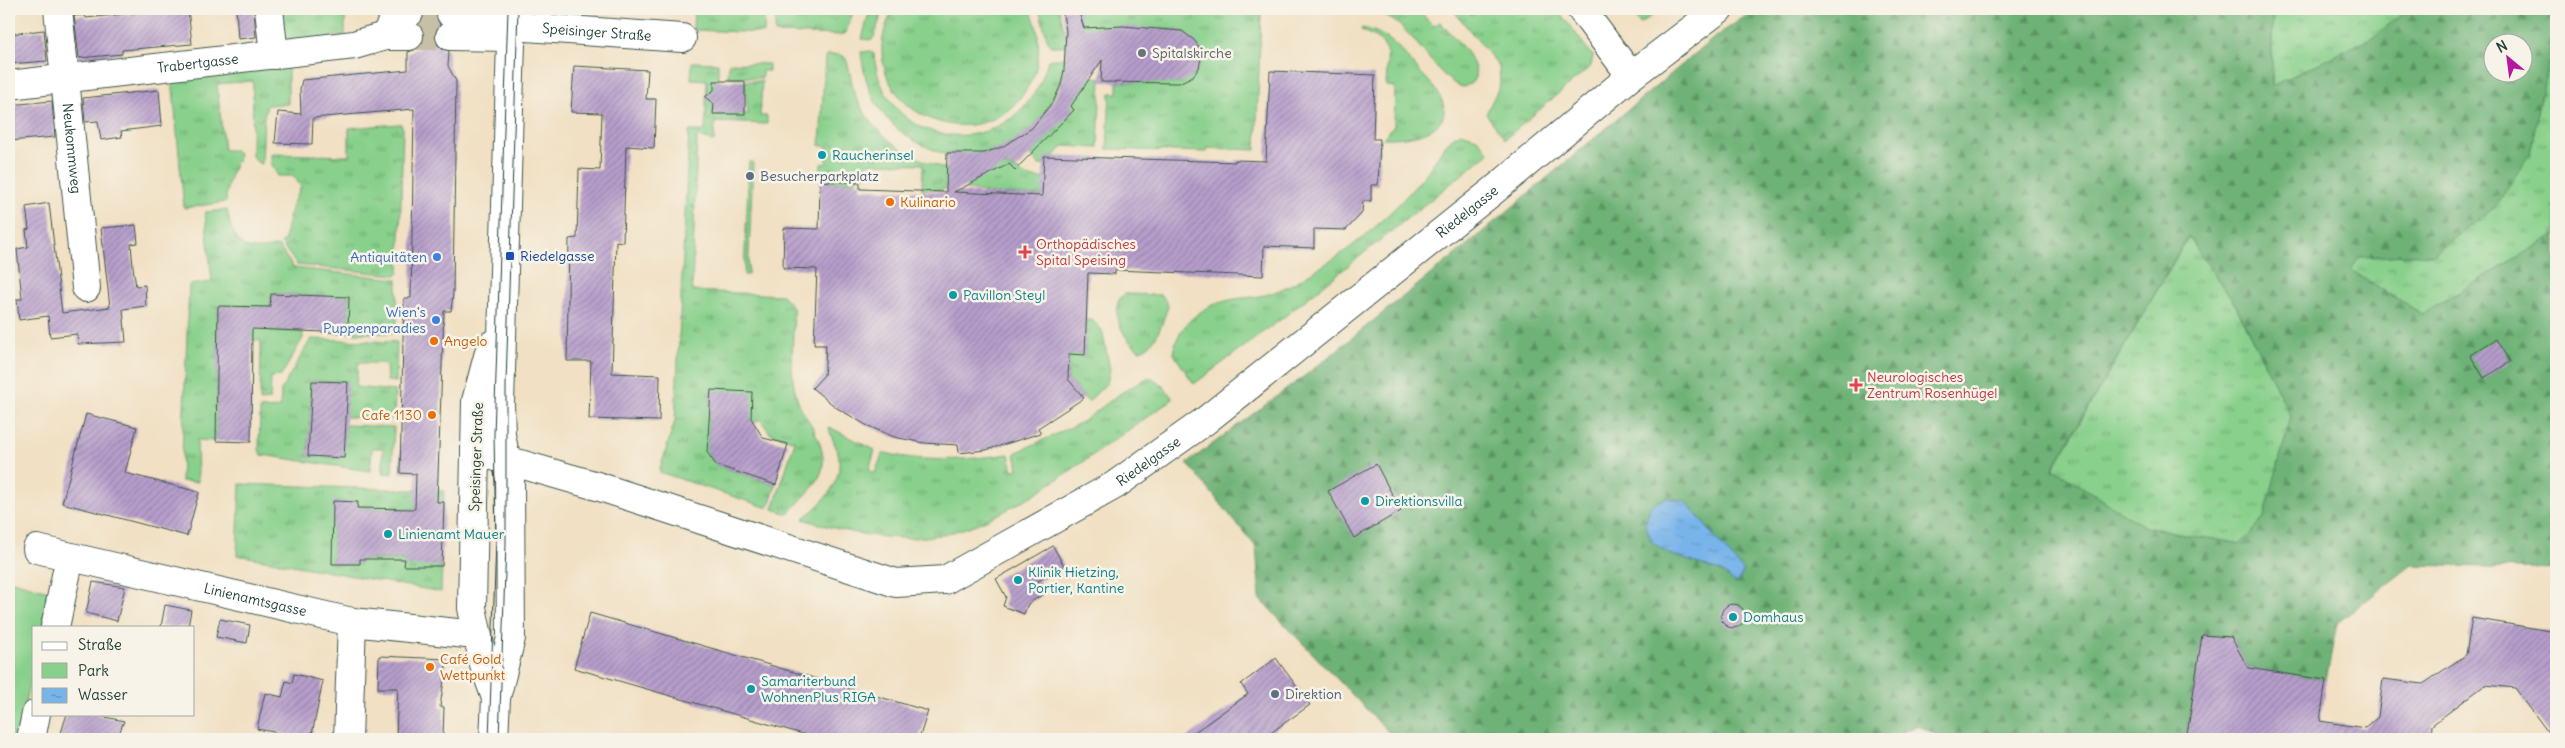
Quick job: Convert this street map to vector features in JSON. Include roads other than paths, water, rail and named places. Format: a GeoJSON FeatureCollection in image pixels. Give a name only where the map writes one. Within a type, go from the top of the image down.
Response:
{"type":"FeatureCollection","features":[{"type":"Feature","properties":{"kind":"street","name":"Neukommweg"},"geometry":{"type":"LineString","coordinates":[[58,9],[86,288]]}},
{"type":"Feature","properties":{"kind":"street"},"geometry":{"type":"LineString","coordinates":[[269,9],[274,54]]}},
{"type":"Feature","properties":{"kind":"street"},"geometry":{"type":"LineString","coordinates":[[1581,9],[1631,76]]}},
{"type":"Feature","properties":{"kind":"street","name":"Riedelgasse"},"geometry":{"type":"LineString","coordinates":[[475,450],[598,486],[896,583],[945,580],[1115,485],[1205,421],[1493,191],[1631,76],[1719,9]]}},
{"type":"Feature","properties":{"kind":"street"},"geometry":{"type":"LineString","coordinates":[[450,25],[512,22]]}},
{"type":"Feature","properties":{"kind":"street","name":"Speisinger Straße"},"geometry":{"type":"LineString","coordinates":[[494,739],[496,698],[511,638],[510,479],[508,459],[501,436],[502,306],[512,22],[682,38]]}},
{"type":"Feature","properties":{"kind":"street","name":"Trabertgasse"},"geometry":{"type":"LineString","coordinates":[[9,86],[354,45],[401,28]]}},
{"type":"Feature","properties":{"kind":"street","name":"Speisinger Straße"},"geometry":{"type":"LineString","coordinates":[[496,698],[476,635],[472,608],[476,401],[502,306]]}},
{"type":"Feature","properties":{"kind":"street","name":"Linienamtsgasse"},"geometry":{"type":"LineString","coordinates":[[37,549],[352,622],[476,635]]}},
{"type":"Feature","properties":{"kind":"street"},"geometry":{"type":"LineString","coordinates":[[55,626],[70,557]]}},
{"type":"Feature","properties":{"kind":"street"},"geometry":{"type":"LineString","coordinates":[[348,739],[352,622]]}},
{"type":"Feature","properties":{"kind":"street"},"geometry":{"type":"LineString","coordinates":[[31,739],[36,716]]}},
{"type":"Feature","properties":{"kind":"water"},"geometry":{"type":"Polygon","coordinates":[[[1666,498],[1685,501],[1744,572],[1736,583],[1720,571],[1669,554],[1652,542],[1645,524],[1651,505],[1666,498]]]}},
{"type":"Feature","properties":{"kind":"tunnel"},"geometry":{"type":"LineString","coordinates":[[409,13],[451,14]]}},
{"type":"Feature","properties":{"kind":"tunnel"},"geometry":{"type":"LineString","coordinates":[[409,36],[450,36]]}},
{"type":"Feature","properties":{"kind":"tram line"},"geometry":{"type":"LineString","coordinates":[[489,739],[496,542],[494,435],[508,9]]}},
{"type":"Feature","properties":{"kind":"tram line"},"geometry":{"type":"LineString","coordinates":[[499,739],[506,544],[506,383],[518,9]]}},
{"type":"Feature","properties":{"kind":"place","name":"Spitalskirche"},"geometry":{"type":"Point","coordinates":[1142,53]}},
{"type":"Feature","properties":{"kind":"place","name":"Raucherinsel"},"geometry":{"type":"Point","coordinates":[822,155]}},
{"type":"Feature","properties":{"kind":"place","name":"Besucherparkplatz"},"geometry":{"type":"Point","coordinates":[750,176]}},
{"type":"Feature","properties":{"kind":"place","name":"Kulinario"},"geometry":{"type":"Point","coordinates":[890,202]}},
{"type":"Feature","properties":{"kind":"place","name":"Orthopädisches Spital Speising"},"geometry":{"type":"Point","coordinates":[1025,252]}},
{"type":"Feature","properties":{"kind":"place","name":"Riedelgasse"},"geometry":{"type":"Point","coordinates":[510,256]}},
{"type":"Feature","properties":{"kind":"place","name":"Antiquitäten"},"geometry":{"type":"Point","coordinates":[437,257]}},
{"type":"Feature","properties":{"kind":"place","name":"Pavillon Steyl"},"geometry":{"type":"Point","coordinates":[953,295]}},
{"type":"Feature","properties":{"kind":"place","name":"Wien's Puppenparadies"},"geometry":{"type":"Point","coordinates":[436,320]}},
{"type":"Feature","properties":{"kind":"place","name":"Angelo"},"geometry":{"type":"Point","coordinates":[434,341]}},
{"type":"Feature","properties":{"kind":"place","name":"Neurologisches Zentrum Rosenhügel"},"geometry":{"type":"Point","coordinates":[1856,385]}},
{"type":"Feature","properties":{"kind":"place","name":"Cafe 1130"},"geometry":{"type":"Point","coordinates":[432,415]}},
{"type":"Feature","properties":{"kind":"place","name":"Direktionsvilla"},"geometry":{"type":"Point","coordinates":[1365,501]}},
{"type":"Feature","properties":{"kind":"place","name":"Linienamt Mauer"},"geometry":{"type":"Point","coordinates":[388,534]}},
{"type":"Feature","properties":{"kind":"place","name":"Klinik Hietzing, Portier, Kantine"},"geometry":{"type":"Point","coordinates":[1018,580]}},
{"type":"Feature","properties":{"kind":"place","name":"Domhaus"},"geometry":{"type":"Point","coordinates":[1733,617]}},
{"type":"Feature","properties":{"kind":"place","name":"Café Gold Wettpunkt"},"geometry":{"type":"Point","coordinates":[430,667]}},
{"type":"Feature","properties":{"kind":"place","name":"Samariterbund WohnenPlus RIGA"},"geometry":{"type":"Point","coordinates":[751,689]}},
{"type":"Feature","properties":{"kind":"place","name":"Direktion"},"geometry":{"type":"Point","coordinates":[1275,694]}}]}
